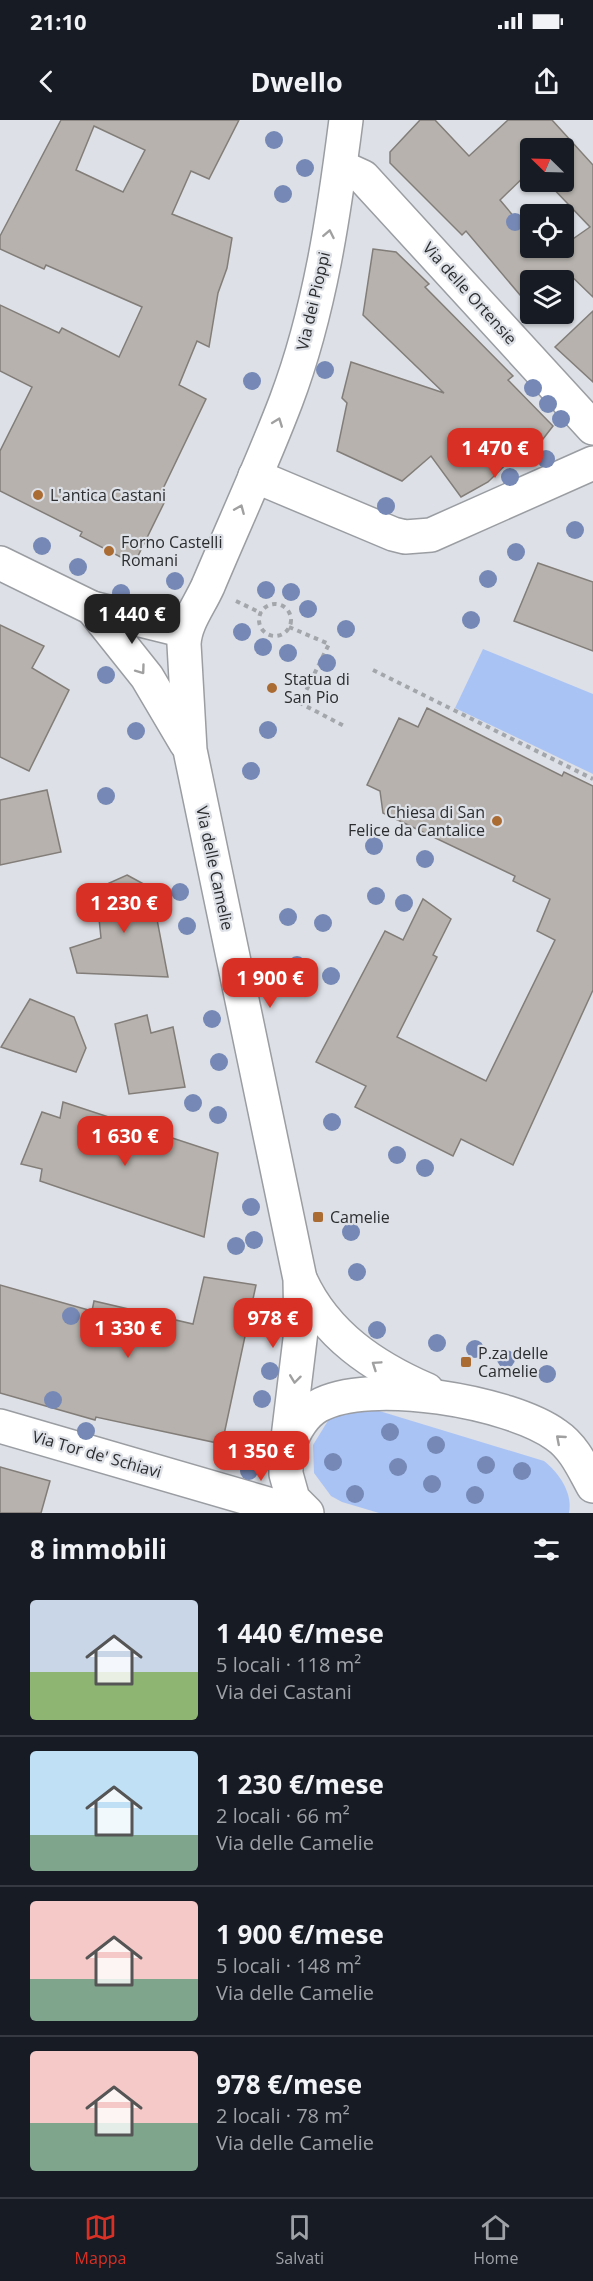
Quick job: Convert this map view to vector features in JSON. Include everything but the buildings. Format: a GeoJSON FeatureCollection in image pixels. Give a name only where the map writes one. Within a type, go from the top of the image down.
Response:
{"type":"FeatureCollection","features":[{"type":"Feature","properties":{"kind":"street","name":"Via dei Pioppi"},"geometry":{"type":"LineString","coordinates":[[185,631],[200,603],[255,476],[287,398],[306,338],[320,279],[341,167],[341,121]]}},
{"type":"Feature","properties":{"kind":"street","name":"Via delle Ortensie"},"geometry":{"type":"LineString","coordinates":[[341,167],[363,177],[593,428]]}},
{"type":"Feature","properties":{"kind":"street"},"geometry":{"type":"LineString","coordinates":[[255,476],[405,537],[431,536],[593,463]]}},
{"type":"Feature","properties":{"kind":"street"},"geometry":{"type":"LineString","coordinates":[[0,563],[92,608],[185,631]]}},
{"type":"Feature","properties":{"kind":"street"},"geometry":{"type":"LineString","coordinates":[[92,608],[147,677],[190,750]]}},
{"type":"Feature","properties":{"kind":"street","name":"Via delle Camelie"},"geometry":{"type":"LineString","coordinates":[[185,631],[190,750],[300,1279],[301,1331],[286,1454],[290,1493],[296,1504],[307,1513]]}},
{"type":"Feature","properties":{"kind":"street","name":"Via delle Camelie"},"geometry":{"type":"LineString","coordinates":[[300,1279],[323,1317],[362,1355],[402,1379],[448,1397]]}},
{"type":"Feature","properties":{"kind":"street"},"geometry":{"type":"LineString","coordinates":[[286,1454],[293,1436],[310,1411],[334,1398],[368,1394],[448,1397],[527,1420],[550,1430],[571,1450],[593,1486]]}},
{"type":"Feature","properties":{"kind":"street","name":"Via Tor de' Schiavi"},"geometry":{"type":"LineString","coordinates":[[0,1426],[298,1513]]}},
{"type":"Feature","properties":{"kind":"path"},"geometry":{"type":"LineString","coordinates":[[236,601],[261,613]]}},
{"type":"Feature","properties":{"kind":"path"},"geometry":{"type":"LineString","coordinates":[[271,605],[281,605],[289,612],[290,627],[277,636],[267,634],[260,626],[261,613],[271,605]]}},
{"type":"Feature","properties":{"kind":"path"},"geometry":{"type":"LineString","coordinates":[[290,627],[329,644],[300,703],[346,727]]}},
{"type":"Feature","properties":{"kind":"path"},"geometry":{"type":"LineString","coordinates":[[373,670],[593,779]]}},
{"type":"Feature","properties":{"kind":"shaded area"},"geometry":{"type":"Polygon","coordinates":[[[483,649],[593,694],[593,774],[455,708],[483,649]]]}},
{"type":"Feature","properties":{"kind":"shaded area"},"geometry":{"type":"Polygon","coordinates":[[[359,1408],[376,1410],[544,1461],[564,1484],[569,1498],[569,1513],[379,1513],[342,1502],[331,1496],[314,1473],[313,1445],[329,1419],[359,1408]]]}},
{"type":"Feature","properties":{"kind":"place","name":"L'antica Castani"},"geometry":{"type":"Point","coordinates":[38,495]}},
{"type":"Feature","properties":{"kind":"place","name":"Forno Castelli Romani"},"geometry":{"type":"Point","coordinates":[109,551]}},
{"type":"Feature","properties":{"kind":"place","name":"Statua di San Pio"},"geometry":{"type":"Point","coordinates":[272,688]}},
{"type":"Feature","properties":{"kind":"place","name":"Chiesa di San Felice da Cantalice"},"geometry":{"type":"Point","coordinates":[497,821]}},
{"type":"Feature","properties":{"kind":"place","name":"Camelie"},"geometry":{"type":"Point","coordinates":[318,1217]}},
{"type":"Feature","properties":{"kind":"place","name":"P.za delle Camelie"},"geometry":{"type":"Point","coordinates":[466,1362]}}]}
